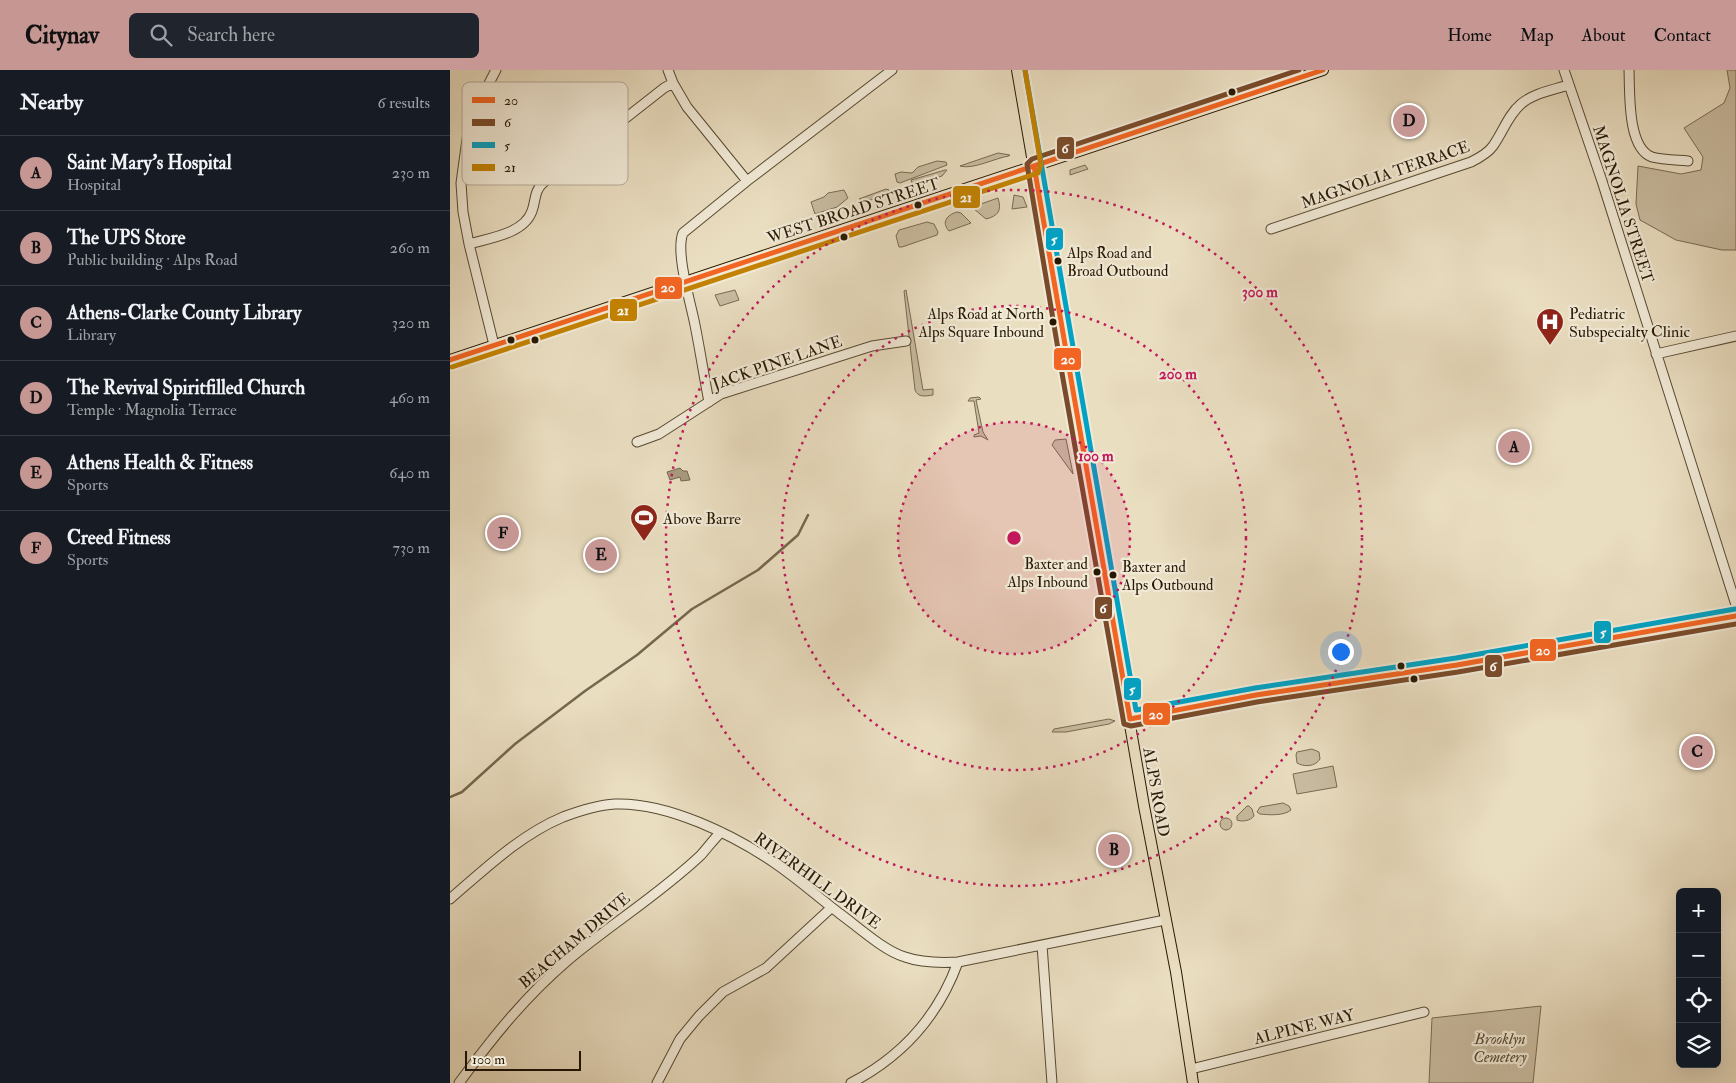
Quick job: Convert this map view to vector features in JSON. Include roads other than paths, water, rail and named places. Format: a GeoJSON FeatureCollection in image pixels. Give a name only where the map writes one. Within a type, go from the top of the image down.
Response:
{"type":"FeatureCollection","features":[{"type":"Feature","properties":{"kind":"main road","name":"ALPS ROAD"},"geometry":{"type":"LineString","coordinates":[[1017,70],[1144,806],[1176,972],[1193,1083]]}},
{"type":"Feature","properties":{"kind":"main road","name":"WEST BROAD STREET"},"geometry":{"type":"LineString","coordinates":[[450,360],[1322,70]]}},
{"type":"Feature","properties":{"kind":"main road"},"geometry":{"type":"LineString","coordinates":[[1130,719],[1256,695],[1457,665],[1736,616]]}},
{"type":"Feature","properties":{"kind":"street"},"geometry":{"type":"LineString","coordinates":[[490,82],[496,70]]}},
{"type":"Feature","properties":{"kind":"street"},"geometry":{"type":"LineString","coordinates":[[668,70],[672,83],[687,107],[747,181]]}},
{"type":"Feature","properties":{"kind":"street"},"geometry":{"type":"LineString","coordinates":[[709,402],[685,281],[680,244],[683,233],[747,181],[892,70]]}},
{"type":"Feature","properties":{"kind":"street","name":"MAGNOLIA STREET"},"geometry":{"type":"LineString","coordinates":[[1564,70],[1602,180],[1736,606]]}},
{"type":"Feature","properties":{"kind":"street"},"geometry":{"type":"LineString","coordinates":[[1629,70],[1634,132],[1641,147],[1651,157],[1688,161]]}},
{"type":"Feature","properties":{"kind":"street"},"geometry":{"type":"LineString","coordinates":[[628,116],[672,83]]}},
{"type":"Feature","properties":{"kind":"street","name":"MAGNOLIA TERRACE"},"geometry":{"type":"LineString","coordinates":[[1271,229],[1471,162],[1492,147],[1520,104],[1532,97],[1568,85]]}},
{"type":"Feature","properties":{"kind":"street"},"geometry":{"type":"LineString","coordinates":[[462,181],[461,196],[469,244],[494,345]]}},
{"type":"Feature","properties":{"kind":"street"},"geometry":{"type":"LineString","coordinates":[[469,244],[510,232],[518,227],[529,217],[536,192],[541,185]]}},
{"type":"Feature","properties":{"kind":"street"},"geometry":{"type":"LineString","coordinates":[[1656,354],[1736,336]]}},
{"type":"Feature","properties":{"kind":"street","name":"JACK PINE LANE"},"geometry":{"type":"LineString","coordinates":[[637,442],[660,434],[721,394],[872,346],[906,340]]}},
{"type":"Feature","properties":{"kind":"street","name":"RIVERHILL DRIVE"},"geometry":{"type":"LineString","coordinates":[[450,899],[491,863],[527,837],[563,817],[590,808],[614,804],[638,805],[666,810],[721,832],[776,864],[892,952],[904,957],[936,963],[958,962],[1165,920]]}},
{"type":"Feature","properties":{"kind":"street","name":"BEACHAM DRIVE"},"geometry":{"type":"LineString","coordinates":[[460,1083],[492,1038],[526,999],[568,961],[660,889],[701,854],[721,832]]}},
{"type":"Feature","properties":{"kind":"street"},"geometry":{"type":"LineString","coordinates":[[657,1083],[680,1039],[723,992],[766,968],[832,908]]}},
{"type":"Feature","properties":{"kind":"street"},"geometry":{"type":"LineString","coordinates":[[1042,945],[1052,1083]]}},
{"type":"Feature","properties":{"kind":"street"},"geometry":{"type":"LineString","coordinates":[[851,1083],[888,1061],[928,1021],[951,982],[958,962]]}},
{"type":"Feature","properties":{"kind":"street","name":"ALPINE WAY"},"geometry":{"type":"LineString","coordinates":[[1191,1069],[1424,1012]]}},
{"type":"Feature","properties":{"kind":"waterway"},"geometry":{"type":"LineString","coordinates":[[450,797],[462,792],[515,744],[585,691],[637,655],[692,609],[758,570],[798,535],[808,515]]}},
{"type":"Feature","properties":{"kind":"place","name":"The Revival Spiritfilled Church"},"geometry":{"type":"Point","coordinates":[1409,121]}},
{"type":"Feature","properties":{"kind":"place","name":"Alps Road and Broad Outbound"},"geometry":{"type":"Point","coordinates":[1058,261]}},
{"type":"Feature","properties":{"kind":"place","name":"Alps Road at North Alps Square Inbound"},"geometry":{"type":"Point","coordinates":[1053,322]}},
{"type":"Feature","properties":{"kind":"place","name":"Pediatric Subspecialty Clinic"},"geometry":{"type":"Point","coordinates":[1550,346]}},
{"type":"Feature","properties":{"kind":"place","name":"Saint Mary's Hospital"},"geometry":{"type":"Point","coordinates":[1514,447]}},
{"type":"Feature","properties":{"kind":"place","name":"Creed Fitness"},"geometry":{"type":"Point","coordinates":[503,533]}},
{"type":"Feature","properties":{"kind":"place","name":"Above Barre"},"geometry":{"type":"Point","coordinates":[644,542]}},
{"type":"Feature","properties":{"kind":"place","name":"Athens Health & Fitness"},"geometry":{"type":"Point","coordinates":[601,555]}},
{"type":"Feature","properties":{"kind":"place","name":"Baxter and Alps Inbound"},"geometry":{"type":"Point","coordinates":[1097,572]}},
{"type":"Feature","properties":{"kind":"place","name":"Baxter and Alps Outbound"},"geometry":{"type":"Point","coordinates":[1113,575]}},
{"type":"Feature","properties":{"kind":"place","name":"Athens-Clarke County Library"},"geometry":{"type":"Point","coordinates":[1697,752]}},
{"type":"Feature","properties":{"kind":"place","name":"The UPS Store"},"geometry":{"type":"Point","coordinates":[1114,850]}},
{"type":"Feature","properties":{"kind":"park label","name":"Brooklyn Cemetery"},"geometry":{"type":"Point","coordinates":[1500,1047]}}]}
